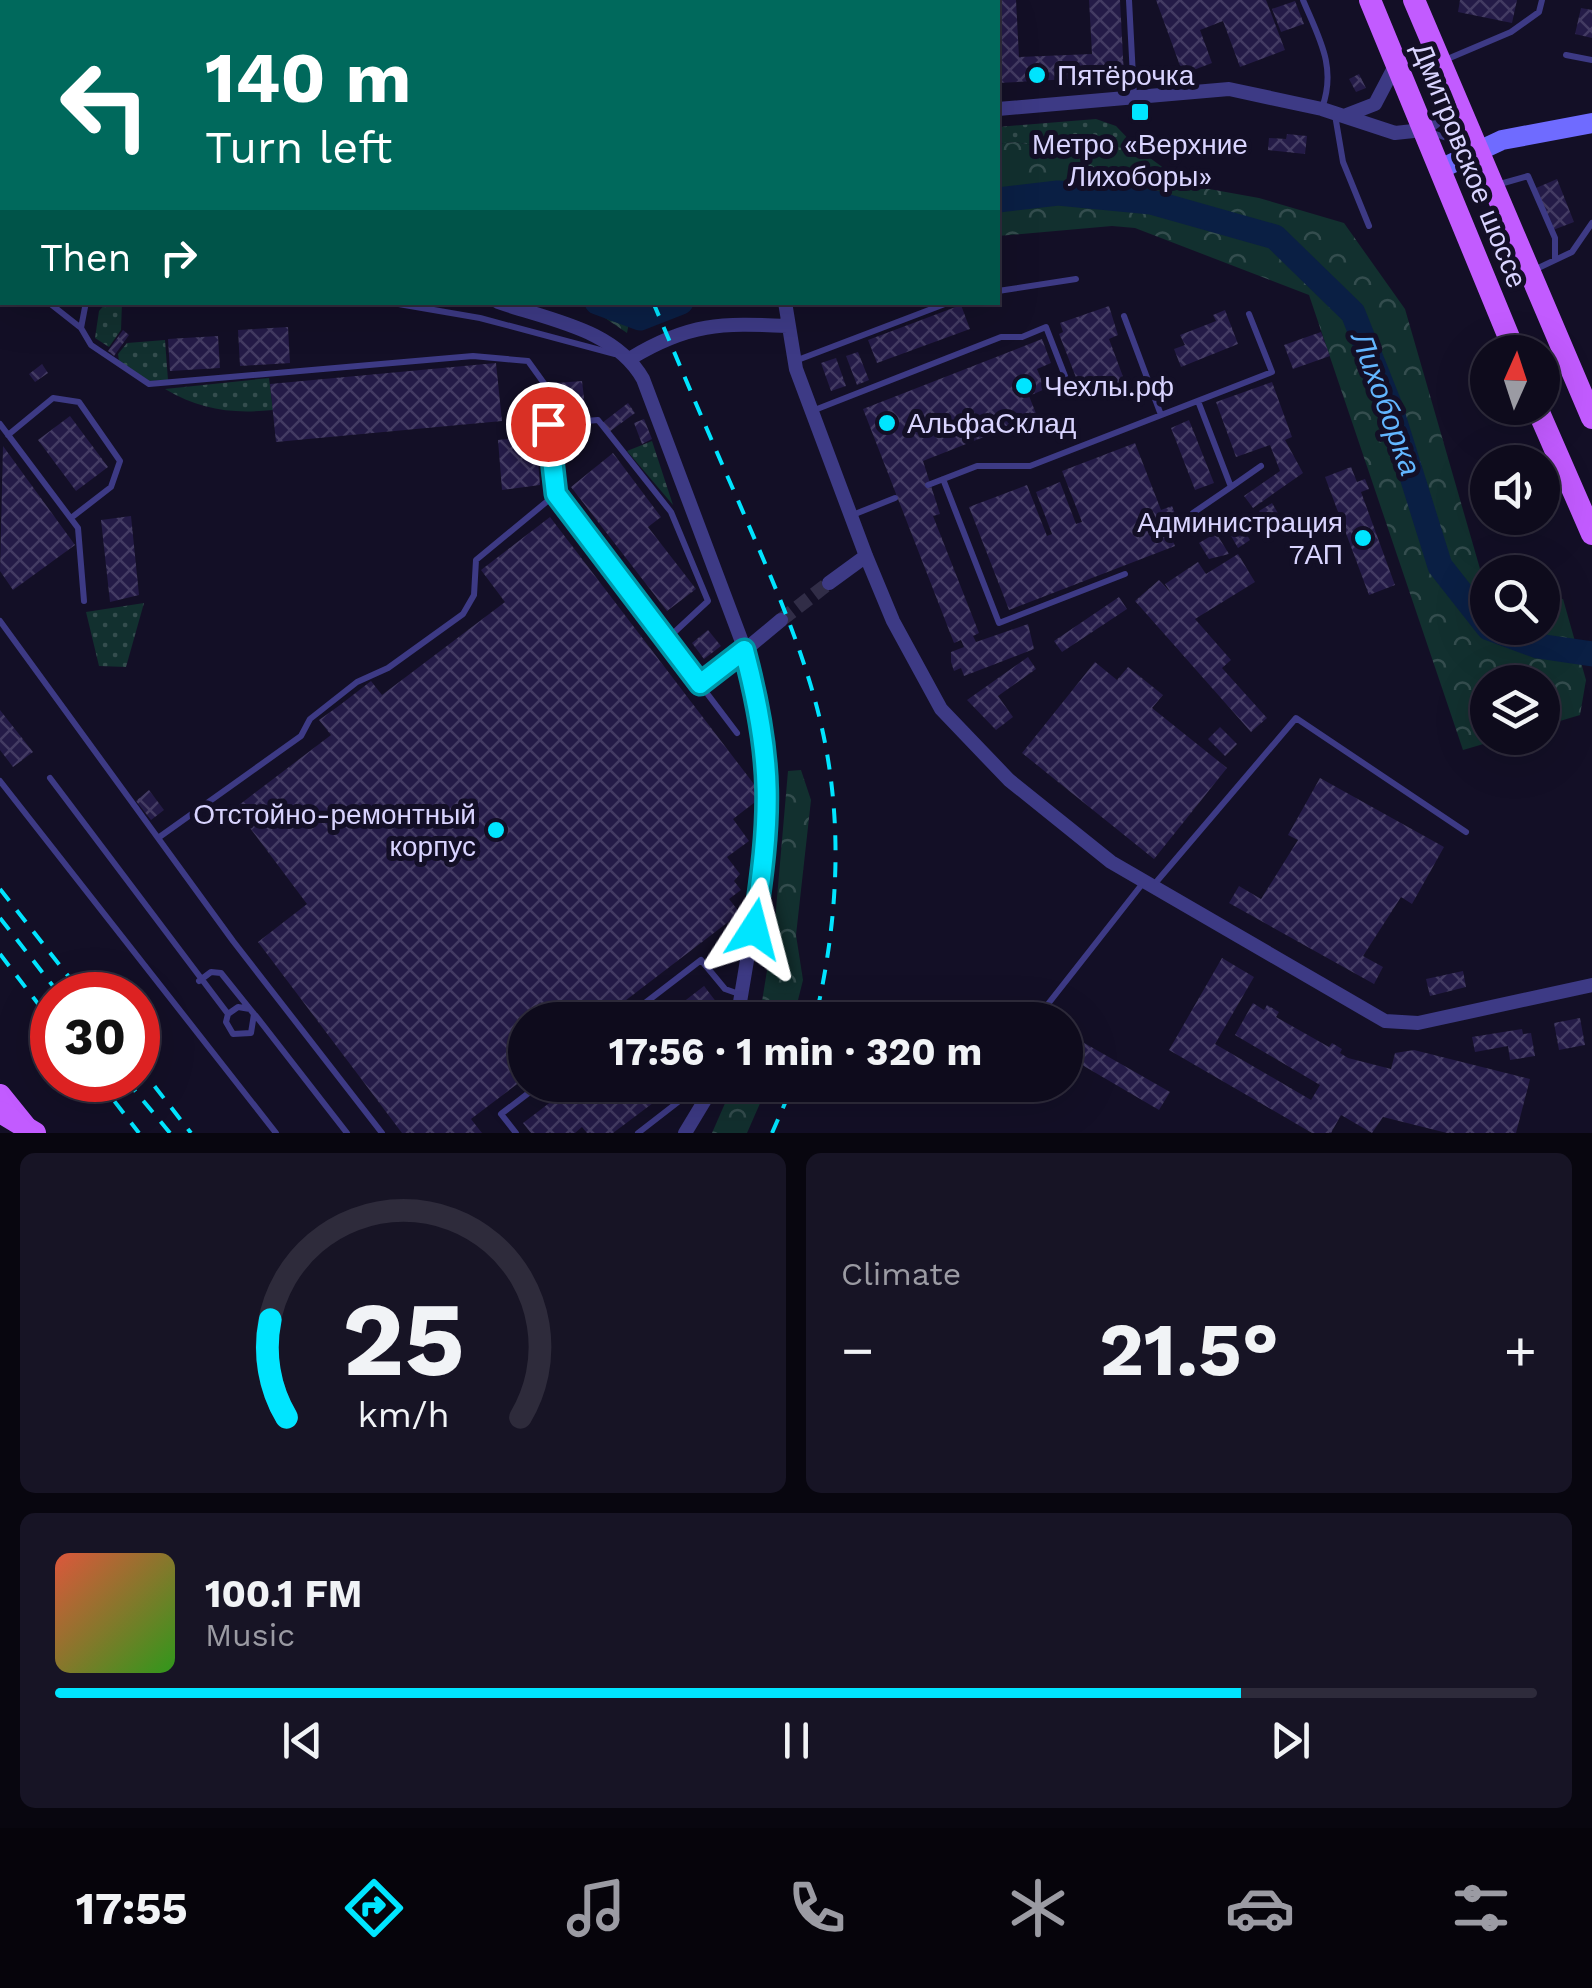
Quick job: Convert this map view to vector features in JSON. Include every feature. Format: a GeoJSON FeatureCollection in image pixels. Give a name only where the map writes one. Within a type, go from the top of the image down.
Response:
{"type":"FeatureCollection","features":[{"type":"Feature","properties":{"kind":"main road","name":"Дмитровское шоссе"},"geometry":{"type":"LineString","coordinates":[[1370,0],[1508,335]]}},
{"type":"Feature","properties":{"kind":"main road","name":"Дмитровское шоссе"},"geometry":{"type":"LineString","coordinates":[[1414,0],[1592,418]]}},
{"type":"Feature","properties":{"kind":"main road"},"geometry":{"type":"LineString","coordinates":[[1440,169],[1477,149],[1534,132],[1592,124]]}},
{"type":"Feature","properties":{"kind":"main road"},"geometry":{"type":"LineString","coordinates":[[1544,425],[1592,534]]}},
{"type":"Feature","properties":{"kind":"main road"},"geometry":{"type":"LineString","coordinates":[[0,1095],[33,1133]]}},
{"type":"Feature","properties":{"kind":"main road"},"geometry":{"type":"LineString","coordinates":[[0,1112],[33,1133]]}},
{"type":"Feature","properties":{"kind":"street"},"geometry":{"type":"LineString","coordinates":[[1333,113],[1375,104],[1396,64]]}},
{"type":"Feature","properties":{"kind":"street"},"geometry":{"type":"LineString","coordinates":[[1000,108],[1229,89],[1333,113],[1374,129],[1423,130],[1456,106]]}},
{"type":"Feature","properties":{"kind":"street"},"geometry":{"type":"LineString","coordinates":[[507,305],[601,337],[631,358],[643,379],[744,650],[765,730],[769,829],[741,1002]]}},
{"type":"Feature","properties":{"kind":"street"},"geometry":{"type":"LineString","coordinates":[[785,305],[794,361],[811,411],[866,556],[921,678],[970,743],[1068,827],[1147,885],[1385,1021],[1418,1023],[1592,985]]}},
{"type":"Feature","properties":{"kind":"street"},"geometry":{"type":"LineString","coordinates":[[631,358],[693,327],[728,322],[787,326]]}},
{"type":"Feature","properties":{"kind":"street"},"geometry":{"type":"LineString","coordinates":[[829,583],[866,556]]}},
{"type":"Feature","properties":{"kind":"street"},"geometry":{"type":"LineString","coordinates":[[744,650],[781,620]]}},
{"type":"Feature","properties":{"kind":"street"},"geometry":{"type":"LineString","coordinates":[[685,1133],[704,1102]]}},
{"type":"Feature","properties":{"kind":"lane"},"geometry":{"type":"LineString","coordinates":[[1128,0],[1134,96]]}},
{"type":"Feature","properties":{"kind":"lane"},"geometry":{"type":"LineString","coordinates":[[1304,0],[1330,65],[1333,113],[1343,162],[1368,226]]}},
{"type":"Feature","properties":{"kind":"lane"},"geometry":{"type":"LineString","coordinates":[[1439,63],[1511,32],[1540,12],[1542,0]]}},
{"type":"Feature","properties":{"kind":"lane"},"geometry":{"type":"LineString","coordinates":[[1566,55],[1592,60]]}},
{"type":"Feature","properties":{"kind":"lane"},"geometry":{"type":"LineString","coordinates":[[1423,130],[1477,149]]}},
{"type":"Feature","properties":{"kind":"lane"},"geometry":{"type":"LineString","coordinates":[[1492,187],[1528,176],[1555,238],[1555,260]]}},
{"type":"Feature","properties":{"kind":"lane"},"geometry":{"type":"LineString","coordinates":[[1528,272],[1572,252],[1592,223]]}},
{"type":"Feature","properties":{"kind":"lane"},"geometry":{"type":"LineString","coordinates":[[1000,291],[1076,278]]}},
{"type":"Feature","properties":{"kind":"lane"},"geometry":{"type":"LineString","coordinates":[[52,305],[81,328],[91,345],[149,384],[473,356],[528,360],[546,386],[556,494],[736,732]]}},
{"type":"Feature","properties":{"kind":"lane"},"geometry":{"type":"LineString","coordinates":[[81,328],[85,305]]}},
{"type":"Feature","properties":{"kind":"lane"},"geometry":{"type":"LineString","coordinates":[[405,305],[480,318],[631,358]]}},
{"type":"Feature","properties":{"kind":"lane"},"geometry":{"type":"LineString","coordinates":[[794,361],[942,305]]}},
{"type":"Feature","properties":{"kind":"lane"},"geometry":{"type":"LineString","coordinates":[[928,485],[977,466],[1030,466],[1272,372],[1249,314]]}},
{"type":"Feature","properties":{"kind":"lane"},"geometry":{"type":"LineString","coordinates":[[1124,316],[1162,415]]}},
{"type":"Feature","properties":{"kind":"lane"},"geometry":{"type":"LineString","coordinates":[[811,411],[1002,337],[1022,337],[1046,328],[1065,376]]}},
{"type":"Feature","properties":{"kind":"lane"},"geometry":{"type":"LineString","coordinates":[[8,435],[52,398],[79,402],[120,461],[111,487],[71,518]]}},
{"type":"Feature","properties":{"kind":"lane"},"geometry":{"type":"LineString","coordinates":[[1198,401],[1231,487]]}},
{"type":"Feature","properties":{"kind":"lane"},"geometry":{"type":"LineString","coordinates":[[548,424],[598,420],[671,512],[708,600],[666,640]]}},
{"type":"Feature","properties":{"kind":"lane"},"geometry":{"type":"LineString","coordinates":[[0,424],[78,528],[84,600]]}},
{"type":"Feature","properties":{"kind":"lane"},"geometry":{"type":"LineString","coordinates":[[1193,513],[1261,466]]}},
{"type":"Feature","properties":{"kind":"lane"},"geometry":{"type":"LineString","coordinates":[[944,480],[999,622],[1126,574]]}},
{"type":"Feature","properties":{"kind":"lane"},"geometry":{"type":"LineString","coordinates":[[158,838],[300,736],[310,719],[357,682],[388,668],[464,614],[474,594],[476,560],[556,494]]}},
{"type":"Feature","properties":{"kind":"lane"},"geometry":{"type":"LineString","coordinates":[[850,516],[895,498]]}},
{"type":"Feature","properties":{"kind":"lane"},"geometry":{"type":"LineString","coordinates":[[0,621],[158,838],[382,1133]]}},
{"type":"Feature","properties":{"kind":"lane"},"geometry":{"type":"LineString","coordinates":[[700,684],[744,650]]}},
{"type":"Feature","properties":{"kind":"lane"},"geometry":{"type":"LineString","coordinates":[[1050,1002],[1147,885],[1296,718],[1466,832]]}},
{"type":"Feature","properties":{"kind":"lane"},"geometry":{"type":"LineString","coordinates":[[50,778],[199,981],[228,1014],[229,1030],[244,1036],[255,1027],[252,1011]]}},
{"type":"Feature","properties":{"kind":"lane"},"geometry":{"type":"LineString","coordinates":[[0,781],[276,1133]]}},
{"type":"Feature","properties":{"kind":"lane"},"geometry":{"type":"LineString","coordinates":[[646,1002],[701,960],[725,989],[743,995]]}},
{"type":"Feature","properties":{"kind":"lane"},"geometry":{"type":"LineString","coordinates":[[199,981],[211,972],[220,973],[347,1133]]}},
{"type":"Feature","properties":{"kind":"lane"},"geometry":{"type":"LineString","coordinates":[[228,1014],[238,1007],[252,1011]]}},
{"type":"Feature","properties":{"kind":"lane"},"geometry":{"type":"LineString","coordinates":[[516,1133],[502,1114],[518,1102]]}},
{"type":"Feature","properties":{"kind":"lane"},"geometry":{"type":"LineString","coordinates":[[638,1133],[678,1102]]}},
{"type":"Feature","properties":{"kind":"green space"},"geometry":{"type":"Polygon","coordinates":[[[1096,119],[1116,126],[1139,150],[1094,144],[1063,150],[1015,142],[1000,144],[1000,127],[1096,119]]]}},
{"type":"Feature","properties":{"kind":"green space"},"geometry":{"type":"Polygon","coordinates":[[[1015,142],[1063,150],[1094,144],[1139,150],[1187,185],[1259,198],[1344,223],[1405,309],[1476,555],[1470,555],[1470,645],[1560,645],[1560,599],[1563,599],[1586,680],[1580,715],[1560,721],[1560,665],[1470,665],[1470,748],[1463,750],[1309,295],[1135,228],[1112,226],[1000,236],[1000,144],[1015,142]]]}},
{"type":"Feature","properties":{"kind":"green space"},"geometry":{"type":"Polygon","coordinates":[[[104,305],[122,305],[121,330],[109,347],[95,338],[99,311],[104,305]]]}},
{"type":"Feature","properties":{"kind":"green space"},"geometry":{"type":"Polygon","coordinates":[[[586,305],[633,305],[627,333],[586,305]]]}},
{"type":"Feature","properties":{"kind":"green space"},"geometry":{"type":"Polygon","coordinates":[[[165,340],[168,380],[149,381],[119,361],[118,354],[127,343],[165,340]]]}},
{"type":"Feature","properties":{"kind":"green space"},"geometry":{"type":"Polygon","coordinates":[[[269,378],[273,410],[217,409],[165,389],[269,378]]]}},
{"type":"Feature","properties":{"kind":"green space"},"geometry":{"type":"Polygon","coordinates":[[[652,441],[673,505],[627,451],[652,441]]]}},
{"type":"Feature","properties":{"kind":"green space"},"geometry":{"type":"Polygon","coordinates":[[[144,603],[126,667],[99,666],[86,612],[144,603]]]}},
{"type":"Feature","properties":{"kind":"green space"},"geometry":{"type":"Polygon","coordinates":[[[801,770],[811,800],[796,935],[803,980],[798,1002],[762,1002],[775,921],[788,771],[801,770]]]}},
{"type":"Feature","properties":{"kind":"green space"},"geometry":{"type":"Polygon","coordinates":[[[726,1102],[761,1102],[747,1133],[712,1133],[726,1102]]]}},
{"type":"Feature","properties":{"kind":"building"},"geometry":{"type":"Polygon","coordinates":[[[1000,0],[1016,0],[1019,57],[1092,54],[1089,0],[1120,0],[1124,76],[1000,83],[1000,0]]]}},
{"type":"Feature","properties":{"kind":"building"},"geometry":{"type":"Polygon","coordinates":[[[1156,0],[1266,0],[1285,50],[1240,67],[1223,21],[1200,30],[1212,63],[1183,74],[1156,0]]]}},
{"type":"Feature","properties":{"kind":"building"},"geometry":{"type":"Polygon","coordinates":[[[1460,0],[1517,0],[1512,23],[1458,12],[1460,0]]]}},
{"type":"Feature","properties":{"kind":"building"},"geometry":{"type":"Polygon","coordinates":[[[1295,1],[1304,24],[1281,32],[1272,9],[1295,1]]]}},
{"type":"Feature","properties":{"kind":"building"},"geometry":{"type":"Polygon","coordinates":[[[1581,8],[1592,10],[1592,38],[1575,34],[1581,8]]]}},
{"type":"Feature","properties":{"kind":"building"},"geometry":{"type":"Polygon","coordinates":[[[1359,74],[1366,88],[1356,92],[1349,79],[1359,74]]]}},
{"type":"Feature","properties":{"kind":"building"},"geometry":{"type":"Polygon","coordinates":[[[1287,134],[1307,136],[1305,154],[1268,150],[1269,138],[1286,139],[1287,134]]]}},
{"type":"Feature","properties":{"kind":"building"},"geometry":{"type":"Polygon","coordinates":[[[1557,179],[1574,222],[1553,230],[1536,188],[1557,179]]]}},
{"type":"Feature","properties":{"kind":"building"},"geometry":{"type":"Polygon","coordinates":[[[961,305],[970,329],[877,363],[868,340],[961,305]]]}},
{"type":"Feature","properties":{"kind":"building"},"geometry":{"type":"Polygon","coordinates":[[[1109,306],[1118,335],[1109,339],[1125,382],[1084,398],[1059,334],[1063,332],[1060,323],[1109,306]]]}},
{"type":"Feature","properties":{"kind":"building"},"geometry":{"type":"Polygon","coordinates":[[[1225,310],[1238,344],[1181,367],[1174,349],[1185,345],[1180,335],[1216,321],[1213,315],[1225,310]]]}},
{"type":"Feature","properties":{"kind":"building"},"geometry":{"type":"Polygon","coordinates":[[[288,327],[290,363],[240,366],[238,330],[288,327]]]}},
{"type":"Feature","properties":{"kind":"building"},"geometry":{"type":"Polygon","coordinates":[[[123,330],[129,335],[114,356],[108,351],[123,330]]]}},
{"type":"Feature","properties":{"kind":"building"},"geometry":{"type":"Polygon","coordinates":[[[1321,332],[1330,356],[1293,369],[1284,345],[1321,332]]]}},
{"type":"Feature","properties":{"kind":"building"},"geometry":{"type":"Polygon","coordinates":[[[218,336],[220,368],[170,371],[168,339],[218,336]]]}},
{"type":"Feature","properties":{"kind":"building"},"geometry":{"type":"Polygon","coordinates":[[[1042,339],[1051,363],[1037,369],[1045,389],[1029,396],[1037,416],[923,461],[940,514],[933,516],[979,633],[973,636],[976,642],[1028,624],[1034,649],[964,676],[961,668],[954,671],[951,652],[964,647],[961,640],[954,643],[863,409],[1042,339]]]}},
{"type":"Feature","properties":{"kind":"building"},"geometry":{"type":"Polygon","coordinates":[[[858,352],[869,380],[857,385],[846,356],[858,352]]]}},
{"type":"Feature","properties":{"kind":"building"},"geometry":{"type":"Polygon","coordinates":[[[836,358],[846,386],[831,391],[821,363],[836,358]]]}},
{"type":"Feature","properties":{"kind":"building"},"geometry":{"type":"Polygon","coordinates":[[[496,363],[502,421],[276,442],[270,384],[496,363]]]}},
{"type":"Feature","properties":{"kind":"building"},"geometry":{"type":"Polygon","coordinates":[[[42,364],[48,373],[35,382],[29,374],[42,364]]]}},
{"type":"Feature","properties":{"kind":"building"},"geometry":{"type":"Polygon","coordinates":[[[582,381],[585,406],[559,409],[557,383],[582,381]]]}},
{"type":"Feature","properties":{"kind":"building"},"geometry":{"type":"Polygon","coordinates":[[[1272,382],[1292,437],[1285,440],[1303,473],[1253,508],[1244,496],[1280,471],[1270,445],[1236,457],[1216,402],[1272,382]]]}},
{"type":"Feature","properties":{"kind":"building"},"geometry":{"type":"Polygon","coordinates":[[[628,403],[635,413],[609,432],[602,423],[628,403]]]}},
{"type":"Feature","properties":{"kind":"building"},"geometry":{"type":"Polygon","coordinates":[[[70,416],[108,467],[76,491],[38,440],[70,416]]]}},
{"type":"Feature","properties":{"kind":"building"},"geometry":{"type":"Polygon","coordinates":[[[644,419],[652,439],[642,444],[634,423],[644,419]]]}},
{"type":"Feature","properties":{"kind":"building"},"geometry":{"type":"Polygon","coordinates":[[[1189,420],[1214,483],[1195,490],[1171,428],[1189,420]]]}},
{"type":"Feature","properties":{"kind":"building"},"geometry":{"type":"Polygon","coordinates":[[[536,436],[540,485],[502,490],[498,440],[536,436]]]}},
{"type":"Feature","properties":{"kind":"building"},"geometry":{"type":"Polygon","coordinates":[[[1135,443],[1161,510],[1172,506],[1177,518],[1165,522],[1175,546],[1009,610],[969,507],[1027,485],[1047,536],[1052,534],[1036,492],[1060,482],[1076,524],[1082,522],[1062,471],[1135,443]]]}},
{"type":"Feature","properties":{"kind":"building"},"geometry":{"type":"Polygon","coordinates":[[[3,446],[75,545],[13,590],[0,571],[3,446]]]}},
{"type":"Feature","properties":{"kind":"building"},"geometry":{"type":"Polygon","coordinates":[[[613,453],[661,517],[648,527],[696,589],[667,611],[571,487],[613,453]]]}},
{"type":"Feature","properties":{"kind":"building","name":"Администрация 7АП"},"geometry":{"type":"Polygon","coordinates":[[[1351,467],[1357,482],[1365,479],[1369,489],[1361,492],[1395,585],[1369,595],[1325,477],[1351,467]]]}},
{"type":"Feature","properties":{"kind":"building"},"geometry":{"type":"Polygon","coordinates":[[[1272,503],[1282,520],[1269,528],[1259,511],[1272,503]]]}},
{"type":"Feature","properties":{"kind":"building"},"geometry":{"type":"Polygon","coordinates":[[[1254,513],[1265,531],[1256,536],[1245,518],[1254,513]]]}},
{"type":"Feature","properties":{"kind":"building"},"geometry":{"type":"Polygon","coordinates":[[[131,516],[139,595],[110,602],[101,520],[131,516]]]}},
{"type":"Feature","properties":{"kind":"building","name":"Отстойно-ремонтный корпус"},"geometry":{"type":"Polygon","coordinates":[[[550,517],[763,796],[733,819],[749,841],[727,857],[740,874],[734,881],[741,890],[729,899],[740,913],[624,1002],[508,1002],[508,1091],[471,1119],[482,1133],[402,1133],[258,942],[307,904],[235,808],[331,735],[319,720],[371,681],[382,695],[505,602],[481,570],[550,517]]]}},
{"type":"Feature","properties":{"kind":"building"},"geometry":{"type":"Polygon","coordinates":[[[1239,522],[1250,540],[1238,548],[1227,529],[1239,522]]]}},
{"type":"Feature","properties":{"kind":"building"},"geometry":{"type":"Polygon","coordinates":[[[1216,533],[1229,554],[1209,559],[1199,543],[1216,533]]]}},
{"type":"Feature","properties":{"kind":"building"},"geometry":{"type":"Polygon","coordinates":[[[1238,554],[1255,582],[1195,619],[1231,660],[1222,668],[1267,718],[1251,732],[1135,601],[1159,580],[1171,593],[1165,584],[1198,562],[1206,574],[1238,554]]]}},
{"type":"Feature","properties":{"kind":"building"},"geometry":{"type":"Polygon","coordinates":[[[1119,597],[1127,609],[1062,652],[1054,641],[1119,597]]]}},
{"type":"Feature","properties":{"kind":"building"},"geometry":{"type":"Polygon","coordinates":[[[708,630],[721,646],[704,659],[692,643],[708,630]]]}},
{"type":"Feature","properties":{"kind":"building"},"geometry":{"type":"Polygon","coordinates":[[[1028,657],[1036,669],[998,696],[1013,717],[996,730],[967,700],[1028,657]]]}},
{"type":"Feature","properties":{"kind":"building"},"geometry":{"type":"Polygon","coordinates":[[[1095,662],[1117,680],[1128,667],[1163,695],[1152,708],[1227,768],[1154,859],[1022,753],[1095,662]]]}},
{"type":"Feature","properties":{"kind":"building"},"geometry":{"type":"Polygon","coordinates":[[[0,710],[33,752],[13,767],[0,750],[0,710]]]}},
{"type":"Feature","properties":{"kind":"building"},"geometry":{"type":"Polygon","coordinates":[[[1220,727],[1237,744],[1225,756],[1208,739],[1220,727]]]}},
{"type":"Feature","properties":{"kind":"building"},"geometry":{"type":"Polygon","coordinates":[[[1320,778],[1444,847],[1412,904],[1401,897],[1363,956],[1383,967],[1374,984],[1229,903],[1239,886],[1261,899],[1298,840],[1288,835],[1320,778]]]}},
{"type":"Feature","properties":{"kind":"building"},"geometry":{"type":"Polygon","coordinates":[[[149,790],[164,810],[151,820],[136,801],[149,790]]]}},
{"type":"Feature","properties":{"kind":"building"},"geometry":{"type":"Polygon","coordinates":[[[1222,958],[1254,977],[1215,1044],[1311,1100],[1320,1085],[1235,1035],[1253,1003],[1264,1010],[1267,1005],[1279,1012],[1276,1017],[1329,1047],[1332,1043],[1348,1058],[1391,1069],[1395,1053],[1414,1050],[1530,1079],[1516,1133],[1447,1133],[1383,1117],[1372,1133],[1341,1115],[1331,1133],[1312,1133],[1169,1050],[1222,958]]]}},
{"type":"Feature","properties":{"kind":"building"},"geometry":{"type":"Polygon","coordinates":[[[1463,971],[1466,987],[1430,996],[1426,979],[1463,971]]]}},
{"type":"Feature","properties":{"kind":"building"},"geometry":{"type":"Polygon","coordinates":[[[704,986],[716,1002],[683,1002],[704,986]]]}},
{"type":"Feature","properties":{"kind":"building"},"geometry":{"type":"Polygon","coordinates":[[[1580,1018],[1585,1045],[1559,1050],[1554,1023],[1580,1018]]]}},
{"type":"Feature","properties":{"kind":"building"},"geometry":{"type":"Polygon","coordinates":[[[1522,1029],[1523,1034],[1531,1033],[1535,1056],[1510,1060],[1508,1046],[1475,1052],[1472,1037],[1522,1029]]]}},
{"type":"Feature","properties":{"kind":"building"},"geometry":{"type":"Polygon","coordinates":[[[1083,1042],[1170,1092],[1159,1110],[1083,1066],[1083,1042]]]}},
{"type":"Feature","properties":{"kind":"building"},"geometry":{"type":"Polygon","coordinates":[[[551,1102],[653,1103],[613,1133],[587,1133],[582,1127],[575,1133],[531,1133],[523,1123],[551,1102]]]}},
{"type":"Feature","properties":{"kind":"waterway","name":"Лихоборка"},"geometry":{"type":"LineString","coordinates":[[1000,200],[1058,193],[1151,202],[1275,237],[1353,313],[1390,406],[1440,566],[1470,604]]}},
{"type":"Feature","properties":{"kind":"waterway","name":"Лихоборка"},"geometry":{"type":"LineString","coordinates":[[605,305],[640,318],[673,305]]}},
{"type":"Feature","properties":{"kind":"waterway","name":"Лихоборка"},"geometry":{"type":"LineString","coordinates":[[1535,645],[1592,654]]}},
{"type":"Feature","properties":{"kind":"tunnel"},"geometry":{"type":"LineString","coordinates":[[781,620],[829,583]]}},
{"type":"Feature","properties":{"kind":"railway"},"geometry":{"type":"LineString","coordinates":[[654,305],[776,590],[819,716],[831,782],[836,851],[832,919],[818,1002]]}},
{"type":"Feature","properties":{"kind":"railway"},"geometry":{"type":"LineString","coordinates":[[0,889],[65,972]]}},
{"type":"Feature","properties":{"kind":"railway"},"geometry":{"type":"LineString","coordinates":[[0,918],[42,972]]}},
{"type":"Feature","properties":{"kind":"railway"},"geometry":{"type":"LineString","coordinates":[[0,954],[30,993]]}},
{"type":"Feature","properties":{"kind":"railway"},"geometry":{"type":"LineString","coordinates":[[160,1093],[191,1133]]}},
{"type":"Feature","properties":{"kind":"railway"},"geometry":{"type":"LineString","coordinates":[[115,1102],[139,1133]]}},
{"type":"Feature","properties":{"kind":"railway"},"geometry":{"type":"LineString","coordinates":[[144,1102],[170,1133]]}},
{"type":"Feature","properties":{"kind":"railway"},"geometry":{"type":"LineString","coordinates":[[772,1133],[786,1102]]}},
{"type":"Feature","properties":{"kind":"place","name":"Пятёрочка"},"geometry":{"type":"Point","coordinates":[1037,75]}},
{"type":"Feature","properties":{"kind":"place","name":"Метро «Верхние Лихоборы»"},"geometry":{"type":"Point","coordinates":[1140,112]}},
{"type":"Feature","properties":{"kind":"place","name":"Чехлы.рф"},"geometry":{"type":"Point","coordinates":[1024,386]}},
{"type":"Feature","properties":{"kind":"place","name":"АльфаСклад"},"geometry":{"type":"Point","coordinates":[887,423]}},
{"type":"Feature","properties":{"kind":"place","name":"Администрация 7АП"},"geometry":{"type":"Point","coordinates":[1363,538]}},
{"type":"Feature","properties":{"kind":"place","name":"Отстойно-ремонтный корпус"},"geometry":{"type":"Point","coordinates":[496,830]}},
{"type":"Feature","properties":{"kind":"route"},"geometry":{"type":"LineString","coordinates":[[548,424],[556,494],[700,684],[744,650],[765,730],[769,782],[769,829],[754,929]]}}]}
